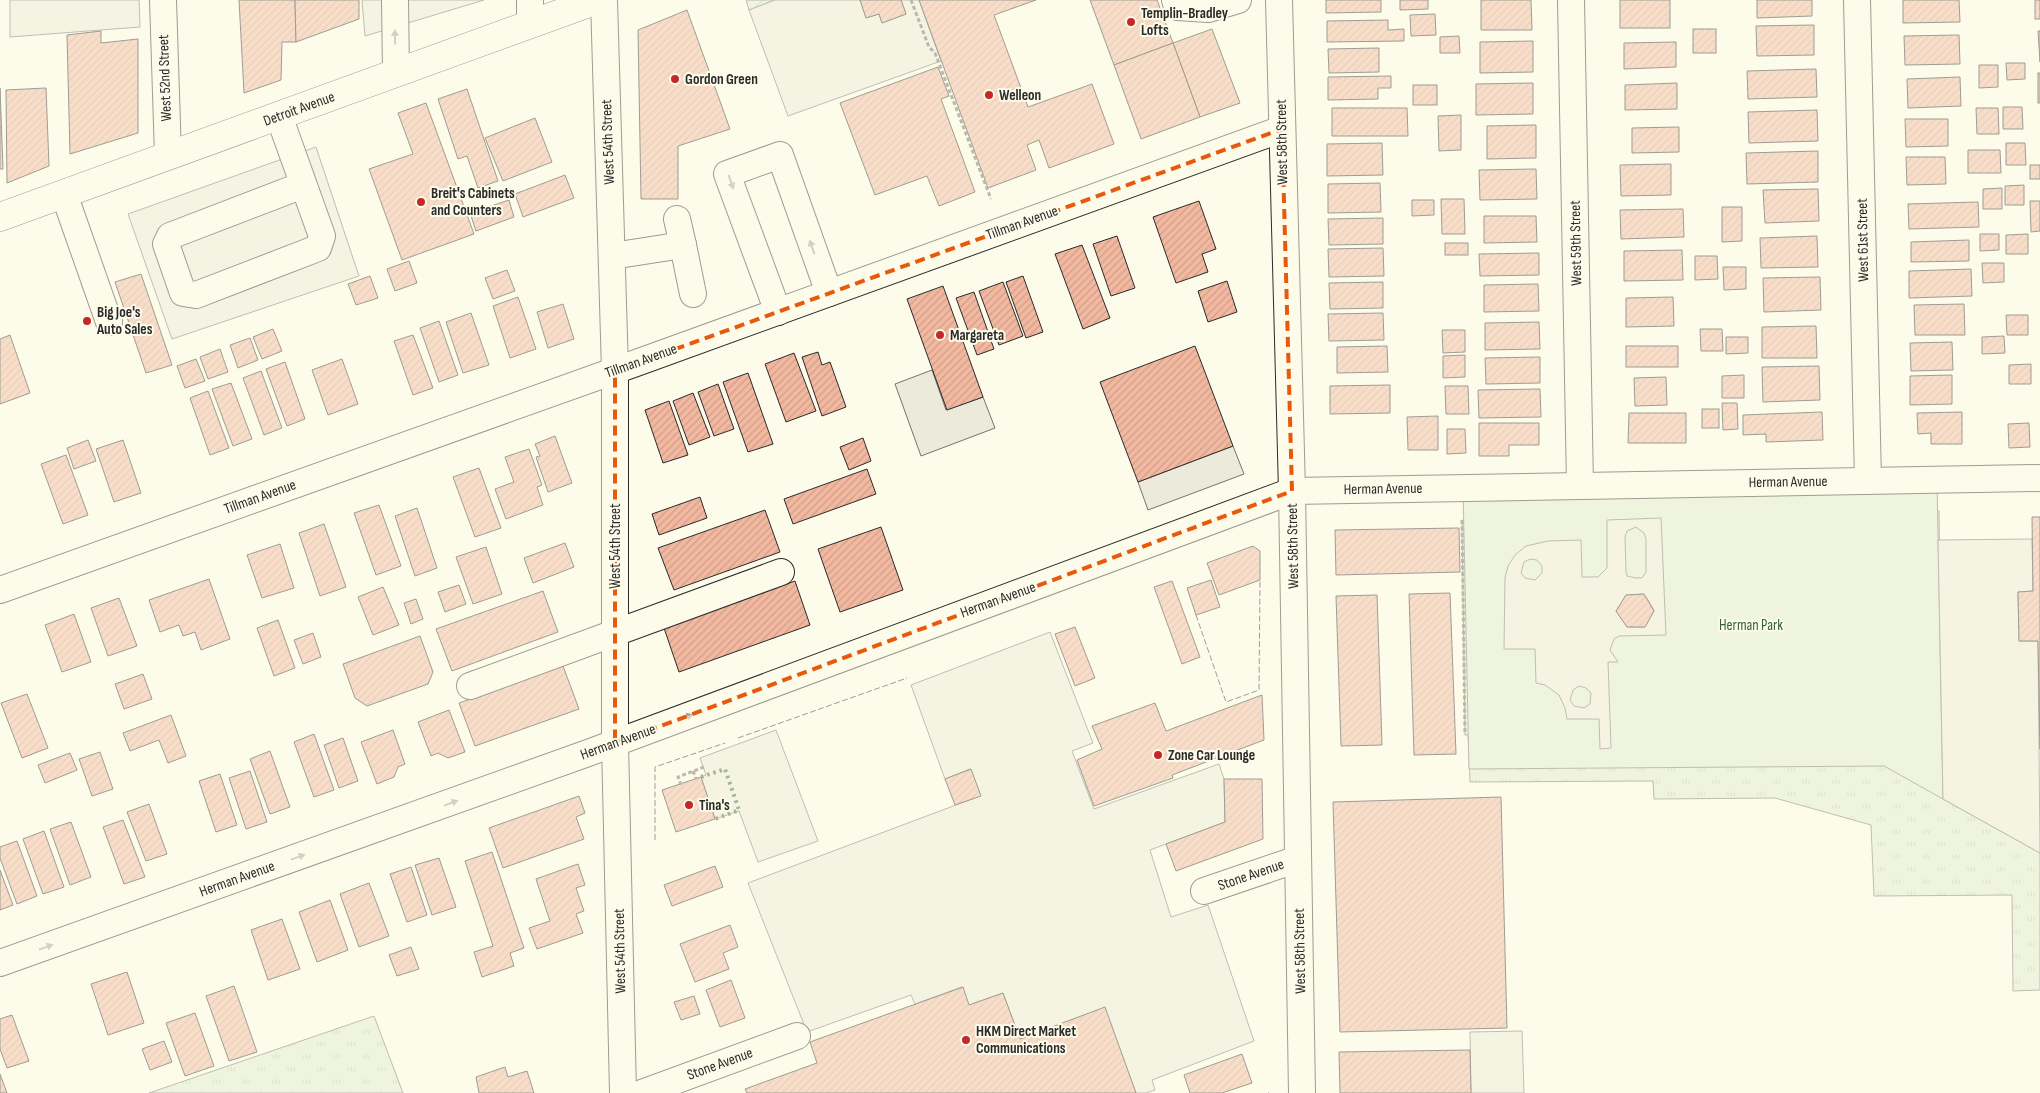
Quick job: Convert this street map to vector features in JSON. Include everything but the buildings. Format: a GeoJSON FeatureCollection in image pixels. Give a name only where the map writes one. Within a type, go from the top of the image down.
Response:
{"type":"FeatureCollection","features":[{"type":"Feature","properties":{"kind":"main road","name":"Detroit Avenue"},"geometry":{"type":"LineString","coordinates":[[0,217],[396,73],[530,12],[597,0]]}},
{"type":"Feature","properties":{"kind":"street","name":"West 52nd Street"},"geometry":{"type":"LineString","coordinates":[[163,0],[168,156]]}},
{"type":"Feature","properties":{"kind":"street"},"geometry":{"type":"LineString","coordinates":[[395,0],[396,73]]}},
{"type":"Feature","properties":{"kind":"street","name":"West 54th Street"},"geometry":{"type":"LineString","coordinates":[[604,0],[616,371],[615,743],[622,1093]]}},
{"type":"Feature","properties":{"kind":"street"},"geometry":{"type":"LineString","coordinates":[[1175,0],[1177,7],[1208,9],[1238,0]]}},
{"type":"Feature","properties":{"kind":"street","name":"West 58th Street"},"geometry":{"type":"LineString","coordinates":[[1279,0],[1292,491],[1302,1093]]}},
{"type":"Feature","properties":{"kind":"street","name":"West 59th Street"},"geometry":{"type":"LineString","coordinates":[[1571,0],[1580,486]]}},
{"type":"Feature","properties":{"kind":"street","name":"West 61st Street"},"geometry":{"type":"LineString","coordinates":[[1857,0],[1868,481]]}},
{"type":"Feature","properties":{"kind":"street"},"geometry":{"type":"LineString","coordinates":[[279,116],[322,236],[318,248],[196,295],[183,293],[166,244],[170,236],[303,185]]}},
{"type":"Feature","properties":{"kind":"street","name":"Tillman Avenue"},"geometry":{"type":"LineString","coordinates":[[0,590],[616,371],[1282,129]]}},
{"type":"Feature","properties":{"kind":"street"},"geometry":{"type":"LineString","coordinates":[[778,312],[728,174],[780,155],[829,293]]}},
{"type":"Feature","properties":{"kind":"street"},"geometry":{"type":"LineString","coordinates":[[64,194],[109,322]]}},
{"type":"Feature","properties":{"kind":"street"},"geometry":{"type":"LineString","coordinates":[[677,219],[693,294]]}},
{"type":"Feature","properties":{"kind":"street"},"geometry":{"type":"LineString","coordinates":[[612,256],[683,246]]}},
{"type":"Feature","properties":{"kind":"street","name":"Herman Avenue"},"geometry":{"type":"LineString","coordinates":[[0,963],[615,743],[1292,491],[2040,478]]}},
{"type":"Feature","properties":{"kind":"street"},"geometry":{"type":"LineString","coordinates":[[470,686],[781,572]]}},
{"type":"Feature","properties":{"kind":"street","name":"Stone Avenue"},"geometry":{"type":"LineString","coordinates":[[1204,891],[1298,859]]}},
{"type":"Feature","properties":{"kind":"street","name":"Stone Avenue"},"geometry":{"type":"LineString","coordinates":[[642,1093],[797,1036]]}},
{"type":"Feature","properties":{"kind":"path"},"geometry":{"type":"LineString","coordinates":[[911,0],[929,47],[935,53],[991,200]]}},
{"type":"Feature","properties":{"kind":"path"},"geometry":{"type":"LineString","coordinates":[[1462,520],[1466,735]]}},
{"type":"Feature","properties":{"kind":"path"},"geometry":{"type":"LineString","coordinates":[[681,785],[678,777],[704,767]]}},
{"type":"Feature","properties":{"kind":"path"},"geometry":{"type":"LineString","coordinates":[[693,771],[696,779]]}},
{"type":"Feature","properties":{"kind":"highlighted area"},"geometry":{"type":"Polygon","coordinates":[[[1282,129],[1292,491],[615,743],[615,371],[1282,129]]]}},
{"type":"Feature","properties":{"kind":"green space"},"geometry":{"type":"Polygon","coordinates":[[[746,0],[775,0],[749,10],[746,0]]]}},
{"type":"Feature","properties":{"kind":"green space","name":"Herman Park"},"geometry":{"type":"Polygon","coordinates":[[[1937,480],[1943,799],[1884,766],[1469,769],[1463,488],[1937,480]]]}},
{"type":"Feature","properties":{"kind":"green space","name":"Herman Park"},"geometry":{"type":"Polygon","coordinates":[[[1939,511],[1943,799],[2040,853],[2040,990],[2013,991],[2012,895],[1874,896],[1871,825],[1775,798],[1654,799],[1653,781],[1470,782],[1468,735],[1465,735],[1462,520],[1939,511]]]}},
{"type":"Feature","properties":{"kind":"green space"},"geometry":{"type":"Polygon","coordinates":[[[374,1016],[403,1093],[149,1093],[374,1016]]]}},
{"type":"Feature","properties":{"kind":"shaded area"},"geometry":{"type":"Polygon","coordinates":[[[10,0],[139,0],[140,27],[10,37],[10,0]]]}},
{"type":"Feature","properties":{"kind":"shaded area"},"geometry":{"type":"Polygon","coordinates":[[[362,0],[484,0],[365,36],[362,0]]]}},
{"type":"Feature","properties":{"kind":"shaded area"},"geometry":{"type":"Polygon","coordinates":[[[775,0],[860,0],[866,18],[879,14],[882,23],[906,14],[901,0],[919,0],[941,61],[788,116],[749,10],[775,0]]]}},
{"type":"Feature","properties":{"kind":"shaded area"},"geometry":{"type":"Polygon","coordinates":[[[316,147],[359,276],[172,339],[128,214],[316,147]]]}},
{"type":"Feature","properties":{"kind":"shaded area"},"geometry":{"type":"Polygon","coordinates":[[[932,370],[946,410],[983,397],[995,428],[921,456],[895,384],[932,370]]]}},
{"type":"Feature","properties":{"kind":"shaded area"},"geometry":{"type":"Polygon","coordinates":[[[1233,446],[1244,474],[1148,510],[1138,482],[1233,446]]]}},
{"type":"Feature","properties":{"kind":"shaded area"},"geometry":{"type":"Polygon","coordinates":[[[1661,518],[1666,635],[1619,636],[1614,639],[1610,650],[1618,662],[1608,662],[1611,748],[1600,749],[1599,719],[1567,719],[1565,708],[1559,695],[1545,685],[1536,683],[1535,649],[1504,649],[1505,578],[1508,566],[1515,555],[1526,546],[1548,541],[1581,540],[1582,577],[1598,577],[1607,568],[1607,520],[1661,518]],[[1636,527],[1627,531],[1625,537],[1627,576],[1642,578],[1646,572],[1646,539],[1644,533],[1636,527]],[[1530,559],[1524,562],[1521,573],[1525,578],[1535,580],[1542,573],[1542,566],[1537,560],[1530,559]],[[1644,594],[1626,595],[1616,611],[1627,627],[1645,627],[1654,610],[1644,594]],[[1579,686],[1573,690],[1570,700],[1574,706],[1584,708],[1590,704],[1591,693],[1586,688],[1579,686]]]}},
{"type":"Feature","properties":{"kind":"shaded area"},"geometry":{"type":"Polygon","coordinates":[[[2032,539],[2033,591],[2018,592],[2019,641],[2038,641],[2040,853],[1943,799],[1938,540],[2032,539]]]}},
{"type":"Feature","properties":{"kind":"shaded area"},"geometry":{"type":"Polygon","coordinates":[[[1050,632],[1093,743],[1072,751],[1094,809],[1219,764],[1224,779],[1225,822],[1150,850],[1171,917],[1208,905],[1254,1041],[1152,1080],[1155,1090],[1146,1093],[1136,1093],[1104,1008],[1020,1039],[1003,993],[969,1005],[962,987],[915,1004],[911,995],[807,1032],[748,883],[980,796],[970,769],[945,779],[911,685],[1050,632]]]}},
{"type":"Feature","properties":{"kind":"shaded area"},"geometry":{"type":"Polygon","coordinates":[[[776,730],[818,841],[758,862],[739,811],[715,819],[701,777],[706,775],[700,758],[776,730]]]}},
{"type":"Feature","properties":{"kind":"shaded area"},"geometry":{"type":"Polygon","coordinates":[[[1522,1031],[1524,1093],[1471,1093],[1470,1032],[1522,1031]]]}},
{"type":"Feature","properties":{"kind":"hedge"},"geometry":{"type":"LineString","coordinates":[[701,777],[725,769],[739,810],[715,819]]}},
{"type":"Feature","properties":{"kind":"fence"},"geometry":{"type":"LineString","coordinates":[[1196,615],[1226,702],[1259,690],[1260,580]]}},
{"type":"Feature","properties":{"kind":"fence"},"geometry":{"type":"LineString","coordinates":[[738,738],[907,678]]}},
{"type":"Feature","properties":{"kind":"fence"},"geometry":{"type":"LineString","coordinates":[[655,840],[655,767],[725,743]]}},
{"type":"Feature","properties":{"kind":"place","name":"Templin-Bradley Lofts"},"geometry":{"type":"Point","coordinates":[1131,22]}},
{"type":"Feature","properties":{"kind":"place","name":"Gordon Green"},"geometry":{"type":"Point","coordinates":[675,79]}},
{"type":"Feature","properties":{"kind":"place","name":"Welleon"},"geometry":{"type":"Point","coordinates":[989,95]}},
{"type":"Feature","properties":{"kind":"place","name":"Breit's Cabinets and Counters"},"geometry":{"type":"Point","coordinates":[421,202]}},
{"type":"Feature","properties":{"kind":"place","name":"Big Joe's Auto Sales"},"geometry":{"type":"Point","coordinates":[87,321]}},
{"type":"Feature","properties":{"kind":"place","name":"Margareta"},"geometry":{"type":"Point","coordinates":[940,335]}},
{"type":"Feature","properties":{"kind":"place","name":"Zone Car Lounge"},"geometry":{"type":"Point","coordinates":[1158,755]}},
{"type":"Feature","properties":{"kind":"place","name":"Tina's"},"geometry":{"type":"Point","coordinates":[689,805]}},
{"type":"Feature","properties":{"kind":"place","name":"HKM Direct Market Communications"},"geometry":{"type":"Point","coordinates":[966,1040]}}]}
